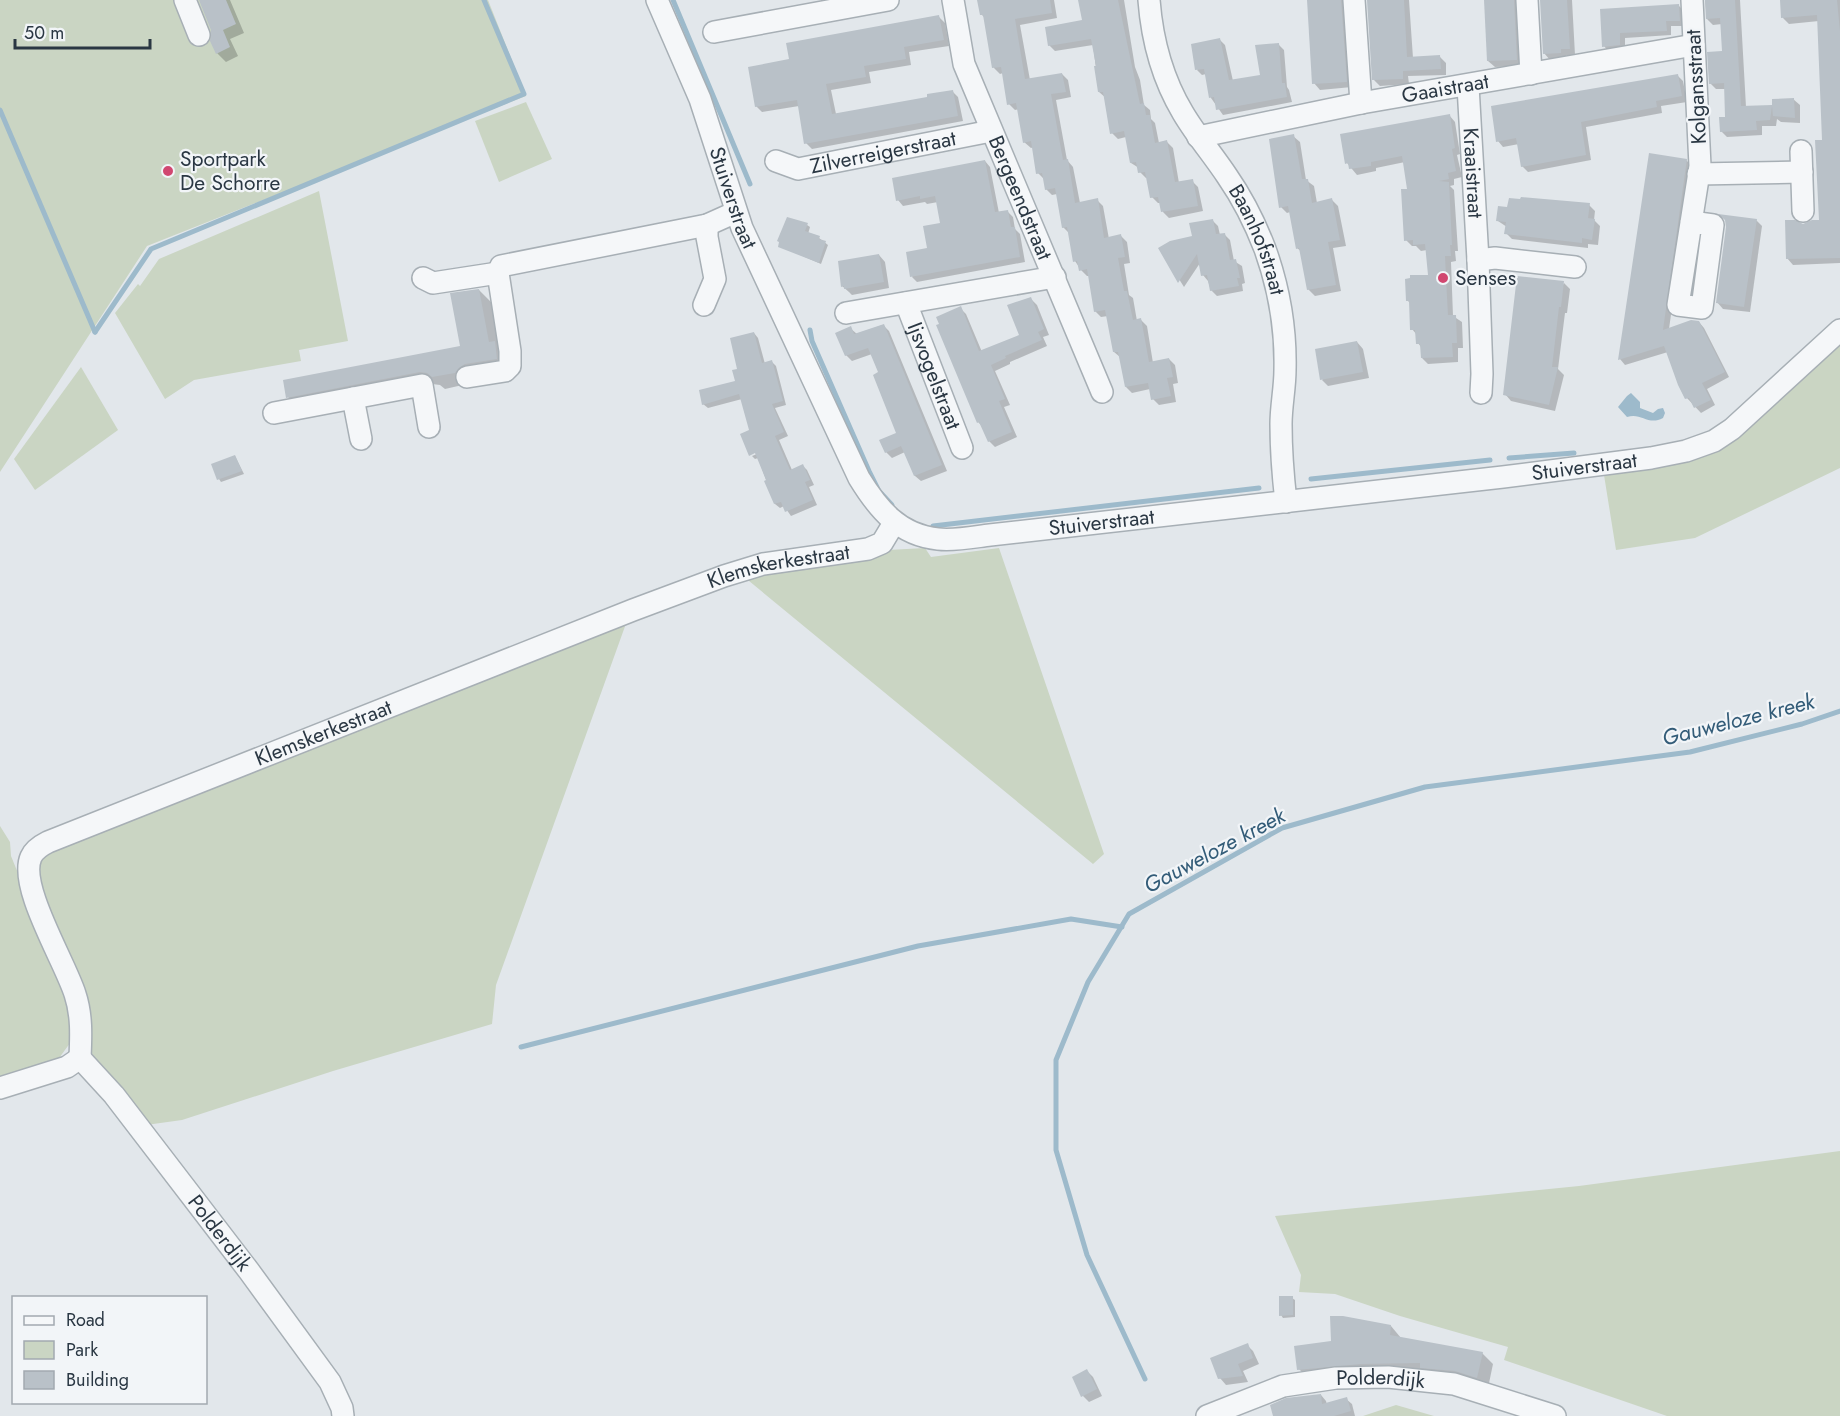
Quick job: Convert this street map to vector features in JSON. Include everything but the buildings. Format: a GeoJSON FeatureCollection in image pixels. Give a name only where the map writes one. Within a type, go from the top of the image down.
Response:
{"type":"FeatureCollection","features":[{"type":"Feature","properties":{"kind":"street"},"geometry":{"type":"LineString","coordinates":[[185,0],[199,35]]}},
{"type":"Feature","properties":{"kind":"street","name":"Stuiverstraat"},"geometry":{"type":"LineString","coordinates":[[657,0],[700,99],[736,212],[859,478],[872,500],[894,523],[917,536],[940,540],[1286,502],[1503,477],[1651,458],[1686,451],[1714,441],[1732,429],[1840,330]]}},
{"type":"Feature","properties":{"kind":"street"},"geometry":{"type":"LineString","coordinates":[[714,32],[888,0]]}},
{"type":"Feature","properties":{"kind":"street","name":"Bergeendstraat"},"geometry":{"type":"LineString","coordinates":[[953,0],[964,64],[1102,392]]}},
{"type":"Feature","properties":{"kind":"street","name":"Baanhofstraat"},"geometry":{"type":"LineString","coordinates":[[1149,0],[1152,26],[1161,64],[1182,111],[1244,202],[1256,227],[1275,281],[1284,340],[1285,371],[1281,448],[1286,502]]}},
{"type":"Feature","properties":{"kind":"street"},"geometry":{"type":"LineString","coordinates":[[1354,0],[1360,103]]}},
{"type":"Feature","properties":{"kind":"street"},"geometry":{"type":"LineString","coordinates":[[1527,0],[1531,74]]}},
{"type":"Feature","properties":{"kind":"street","name":"Kolgansstraat"},"geometry":{"type":"LineString","coordinates":[[1691,222],[1698,174],[1699,145],[1692,0]]}},
{"type":"Feature","properties":{"kind":"street","name":"Gaaistraat"},"geometry":{"type":"LineString","coordinates":[[1198,137],[1360,103],[1694,45]]}},
{"type":"Feature","properties":{"kind":"street","name":"Kraaistraat"},"geometry":{"type":"LineString","coordinates":[[1468,86],[1479,260],[1481,393]]}},
{"type":"Feature","properties":{"kind":"street","name":"Zilverreigerstraat"},"geometry":{"type":"LineString","coordinates":[[776,161],[798,169],[991,131]]}},
{"type":"Feature","properties":{"kind":"street","name":"Kolgansstraat"},"geometry":{"type":"LineString","coordinates":[[1698,174],[1802,161],[1803,210]]}},
{"type":"Feature","properties":{"kind":"street"},"geometry":{"type":"LineString","coordinates":[[467,377],[505,370],[510,366],[510,351],[498,273],[501,266],[707,225],[736,212]]}},
{"type":"Feature","properties":{"kind":"street"},"geometry":{"type":"LineString","coordinates":[[704,305],[715,279],[707,225]]}},
{"type":"Feature","properties":{"kind":"street"},"geometry":{"type":"LineString","coordinates":[[1479,260],[1496,258],[1575,267]]}},
{"type":"Feature","properties":{"kind":"street"},"geometry":{"type":"LineString","coordinates":[[423,278],[433,283],[498,273]]}},
{"type":"Feature","properties":{"kind":"street","name":"Ijsvogelstraat"},"geometry":{"type":"LineString","coordinates":[[846,313],[1054,277]]}},
{"type":"Feature","properties":{"kind":"street","name":"Ijsvogelstraat"},"geometry":{"type":"LineString","coordinates":[[906,303],[962,448]]}},
{"type":"Feature","properties":{"kind":"street"},"geometry":{"type":"LineString","coordinates":[[274,412],[422,385],[429,427]]}},
{"type":"Feature","properties":{"kind":"street"},"geometry":{"type":"LineString","coordinates":[[353,398],[361,439]]}},
{"type":"Feature","properties":{"kind":"street","name":"Klemskerkestraat"},"geometry":{"type":"LineString","coordinates":[[80,1058],[80,1016],[76,996],[33,898],[28,880],[31,856],[40,846],[310,737],[724,576],[763,564],[868,549],[882,543],[894,523]]}},
{"type":"Feature","properties":{"kind":"street"},"geometry":{"type":"LineString","coordinates":[[0,1088],[67,1067],[80,1058]]}},
{"type":"Feature","properties":{"kind":"street","name":"Polderdijk"},"geometry":{"type":"LineString","coordinates":[[80,1058],[114,1095],[330,1382],[342,1408],[343,1416]]}},
{"type":"Feature","properties":{"kind":"street","name":"Polderdijk"},"geometry":{"type":"LineString","coordinates":[[1207,1416],[1283,1386],[1336,1378],[1388,1377],[1454,1384],[1555,1416]]}},
{"type":"Feature","properties":{"kind":"green space","name":"Sportpark De Schorre"},"geometry":{"type":"Polygon","coordinates":[[[0,0],[488,0],[526,96],[147,246],[0,472],[0,0]]]}},
{"type":"Feature","properties":{"kind":"green space"},"geometry":{"type":"Polygon","coordinates":[[[526,102],[552,159],[499,182],[475,121],[526,102]]]}},
{"type":"Feature","properties":{"kind":"green space"},"geometry":{"type":"Polygon","coordinates":[[[319,191],[348,341],[299,350],[301,361],[194,380],[165,399],[115,313],[138,284],[140,286],[159,259],[319,191]]]}},
{"type":"Feature","properties":{"kind":"green space"},"geometry":{"type":"Polygon","coordinates":[[[1840,343],[1840,468],[1695,538],[1616,550],[1604,475],[1693,460],[1716,452],[1734,439],[1840,343]]]}},
{"type":"Feature","properties":{"kind":"green space"},"geometry":{"type":"Polygon","coordinates":[[[81,367],[118,430],[35,490],[14,459],[81,367]]]}},
{"type":"Feature","properties":{"kind":"green space"},"geometry":{"type":"Polygon","coordinates":[[[925,548],[931,557],[999,548],[1104,854],[1093,864],[743,576],[888,550],[925,548]]]}},
{"type":"Feature","properties":{"kind":"green space"},"geometry":{"type":"Polygon","coordinates":[[[628,618],[496,985],[492,1024],[333,1071],[182,1120],[146,1125],[94,1059],[35,880],[40,862],[53,847],[628,618]]]}},
{"type":"Feature","properties":{"kind":"green space"},"geometry":{"type":"Polygon","coordinates":[[[0,826],[10,842],[11,856],[77,1018],[73,1039],[54,1065],[0,1080],[0,826]]]}},
{"type":"Feature","properties":{"kind":"green space"},"geometry":{"type":"Polygon","coordinates":[[[1840,1151],[1840,1416],[1667,1416],[1504,1360],[1508,1347],[1400,1316],[1335,1294],[1299,1292],[1301,1275],[1275,1216],[1579,1186],[1840,1151]]]}},
{"type":"Feature","properties":{"kind":"green space"},"geometry":{"type":"Polygon","coordinates":[[[1396,1405],[1434,1416],[1363,1416],[1396,1405]]]}},
{"type":"Feature","properties":{"kind":"water"},"geometry":{"type":"Polygon","coordinates":[[[1631,393],[1640,402],[1640,408],[1653,413],[1663,408],[1665,413],[1663,418],[1653,421],[1636,416],[1627,417],[1618,407],[1631,393]]]}},
{"type":"Feature","properties":{"kind":"waterway"},"geometry":{"type":"LineString","coordinates":[[95,332],[151,249],[524,94],[484,0]]}},
{"type":"Feature","properties":{"kind":"waterway"},"geometry":{"type":"LineString","coordinates":[[673,0],[750,184]]}},
{"type":"Feature","properties":{"kind":"waterway"},"geometry":{"type":"LineString","coordinates":[[0,110],[95,332]]}},
{"type":"Feature","properties":{"kind":"waterway"},"geometry":{"type":"LineString","coordinates":[[810,330],[812,341],[869,471],[879,491],[892,505]]}},
{"type":"Feature","properties":{"kind":"waterway"},"geometry":{"type":"LineString","coordinates":[[1509,458],[1574,453]]}},
{"type":"Feature","properties":{"kind":"waterway"},"geometry":{"type":"LineString","coordinates":[[1311,479],[1490,460]]}},
{"type":"Feature","properties":{"kind":"waterway"},"geometry":{"type":"LineString","coordinates":[[933,526],[1259,488]]}},
{"type":"Feature","properties":{"kind":"waterway","name":"Gauweloze kreek"},"geometry":{"type":"LineString","coordinates":[[1145,1379],[1087,1255],[1056,1150],[1056,1060],[1088,982],[1129,914],[1282,828],[1425,787],[1690,752],[1802,724],[1840,711]]}},
{"type":"Feature","properties":{"kind":"waterway"},"geometry":{"type":"LineString","coordinates":[[521,1047],[918,946],[1071,919],[1122,927]]}},
{"type":"Feature","properties":{"kind":"place","name":"Sportpark De Schorre"},"geometry":{"type":"Point","coordinates":[168,171]}},
{"type":"Feature","properties":{"kind":"place","name":"Senses"},"geometry":{"type":"Point","coordinates":[1443,278]}}]}
